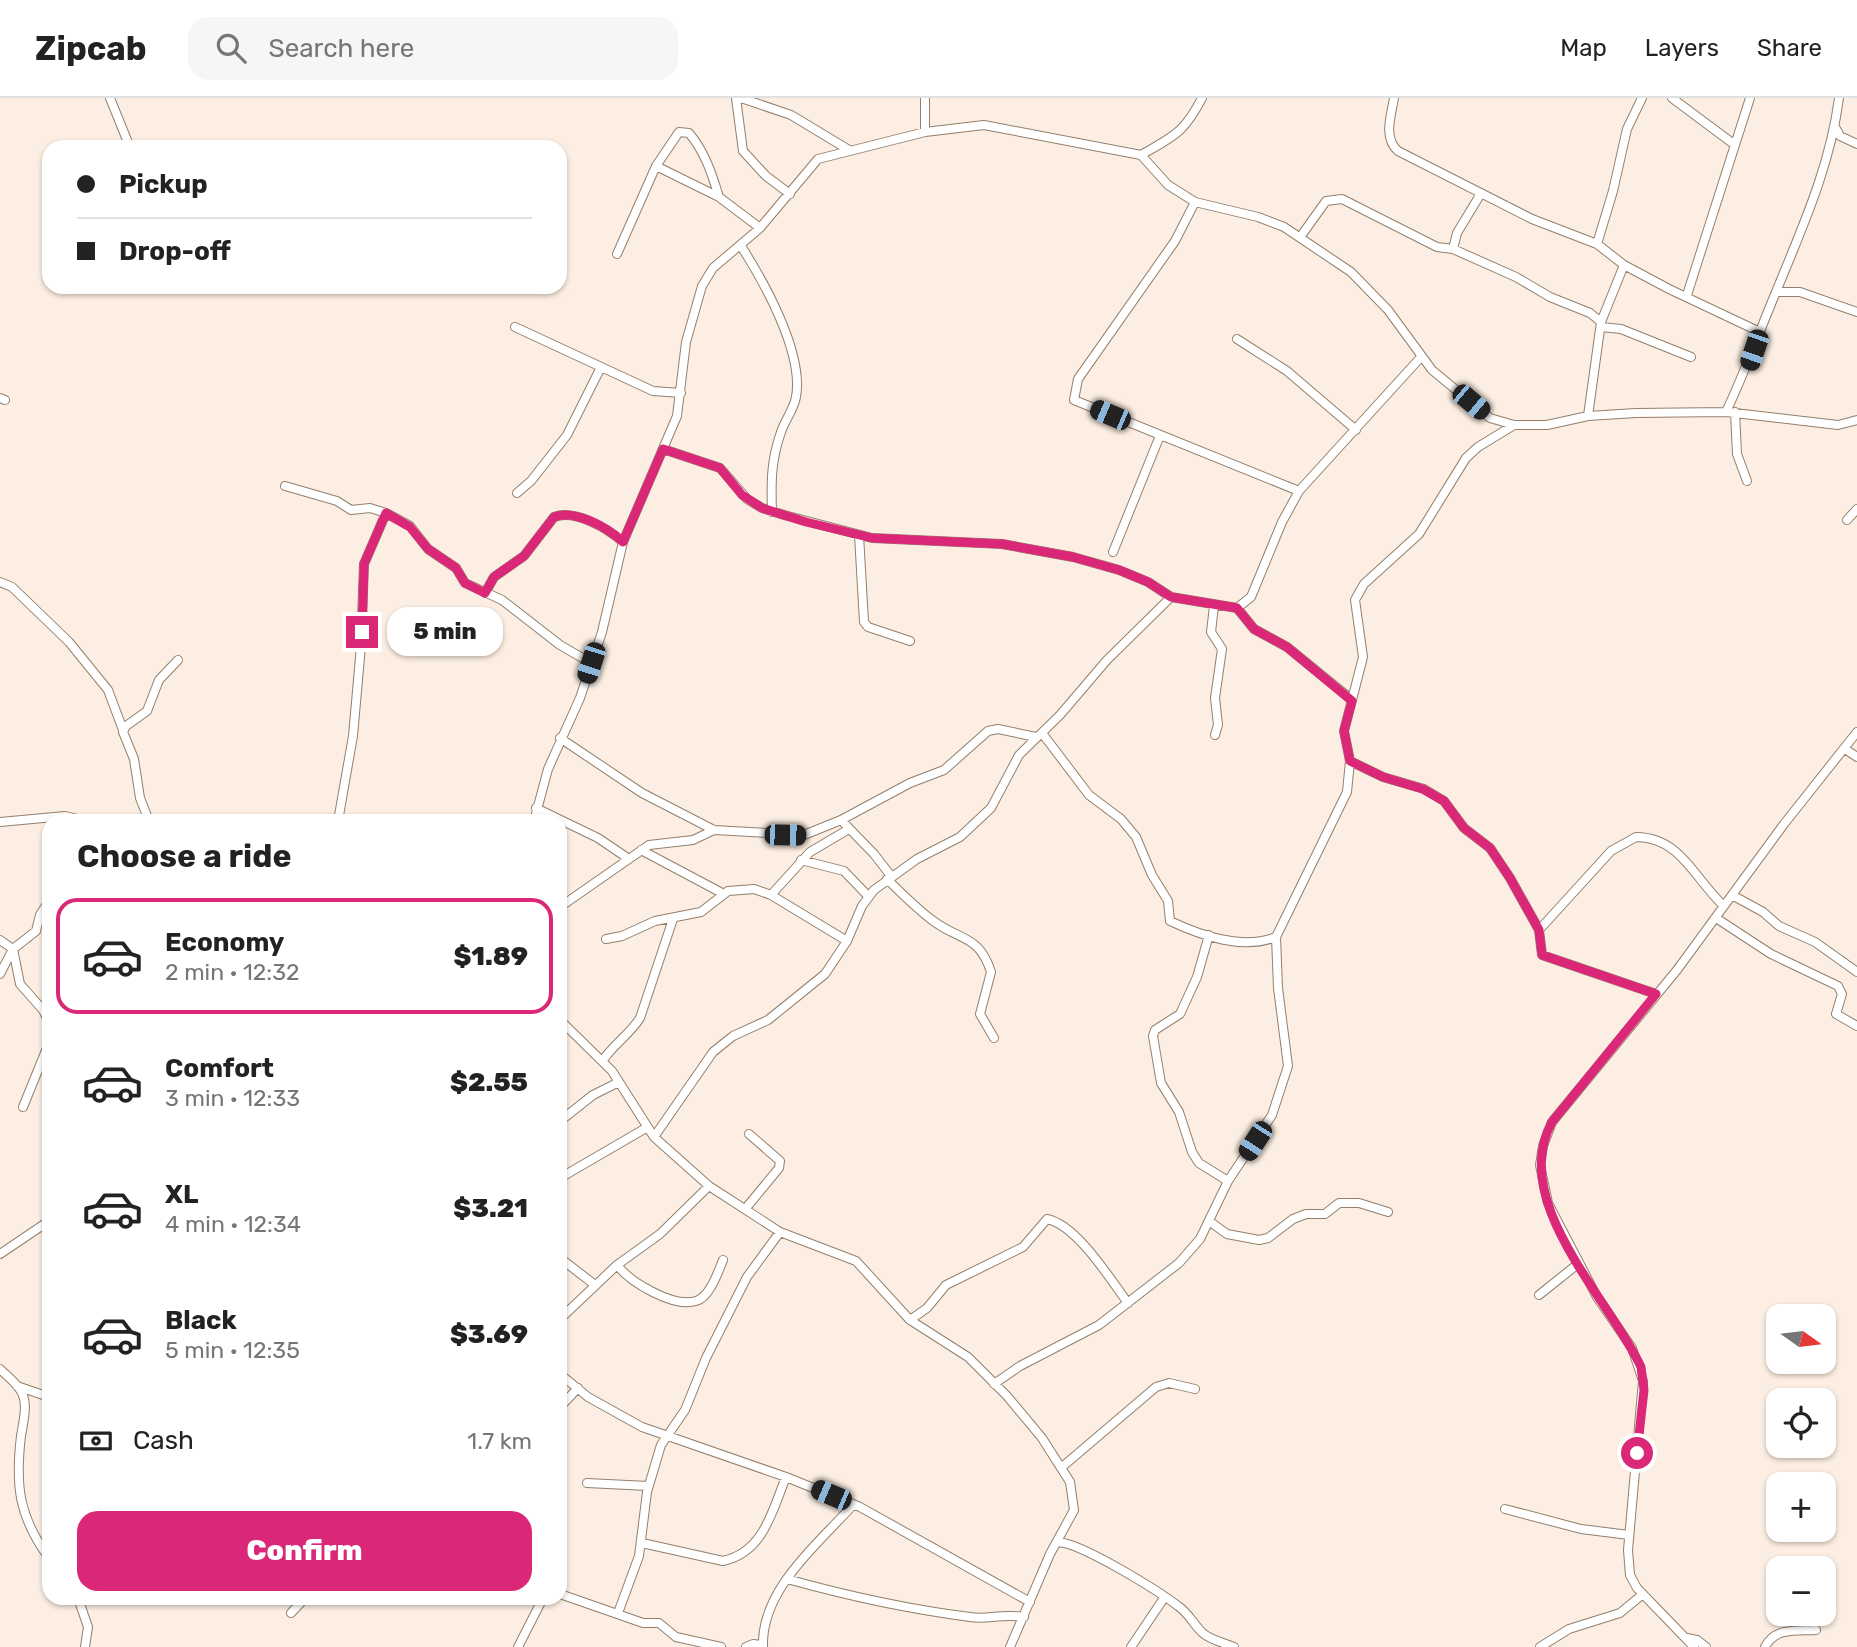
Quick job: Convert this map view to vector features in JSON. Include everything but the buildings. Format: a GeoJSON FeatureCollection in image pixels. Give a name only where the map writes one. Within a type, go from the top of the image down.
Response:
{"type":"FeatureCollection","features":[{"type":"Feature","properties":{"kind":"street"},"geometry":{"type":"LineString","coordinates":[[110,98],[127,140]]}},
{"type":"Feature","properties":{"kind":"street"},"geometry":{"type":"LineString","coordinates":[[790,194],[766,176],[743,151],[738,98],[791,114],[849,150]]}},
{"type":"Feature","properties":{"kind":"street"},"geometry":{"type":"LineString","coordinates":[[925,98],[925,132]]}},
{"type":"Feature","properties":{"kind":"street"},"geometry":{"type":"LineString","coordinates":[[1141,155],[1180,132],[1188,124],[1202,98]]}},
{"type":"Feature","properties":{"kind":"street"},"geometry":{"type":"LineString","coordinates":[[1394,98],[1389,136],[1391,145],[1480,195],[1597,244],[1624,265],[1687,295],[1716,313],[1760,332]]}},
{"type":"Feature","properties":{"kind":"street"},"geometry":{"type":"LineString","coordinates":[[1597,244],[1627,129],[1642,98]]}},
{"type":"Feature","properties":{"kind":"street"},"geometry":{"type":"LineString","coordinates":[[1672,98],[1735,145]]}},
{"type":"Feature","properties":{"kind":"street"},"geometry":{"type":"LineString","coordinates":[[1687,295],[1750,98]]}},
{"type":"Feature","properties":{"kind":"street"},"geometry":{"type":"LineString","coordinates":[[1747,481],[1738,454],[1731,412],[1760,332],[1818,190],[1835,127],[1837,99]]}},
{"type":"Feature","properties":{"kind":"street"},"geometry":{"type":"LineString","coordinates":[[535,814],[560,738],[580,698],[623,542],[677,416],[686,342],[702,285],[713,268],[760,228],[790,194],[811,164],[849,150],[925,132],[984,125],[1141,155],[1168,185],[1195,202],[1258,217],[1301,236],[1371,290],[1421,357],[1490,418],[1514,425],[1547,425],[1588,416],[1731,412],[1838,425],[1857,419]]}},
{"type":"Feature","properties":{"kind":"street"},"geometry":{"type":"LineString","coordinates":[[1835,127],[1840,136],[1857,144]]}},
{"type":"Feature","properties":{"kind":"street"},"geometry":{"type":"LineString","coordinates":[[617,254],[656,166],[673,136],[685,131],[697,142],[710,167],[719,197]]}},
{"type":"Feature","properties":{"kind":"street"},"geometry":{"type":"LineString","coordinates":[[656,166],[719,197],[760,228]]}},
{"type":"Feature","properties":{"kind":"street"},"geometry":{"type":"LineString","coordinates":[[1453,249],[1457,233],[1480,195]]}},
{"type":"Feature","properties":{"kind":"street"},"geometry":{"type":"LineString","coordinates":[[1301,236],[1326,201],[1342,199],[1437,247],[1453,249],[1516,277],[1550,297],[1590,313],[1601,324],[1691,357]]}},
{"type":"Feature","properties":{"kind":"street"},"geometry":{"type":"LineString","coordinates":[[1195,202],[1175,241],[1078,379],[1074,400],[1299,491]]}},
{"type":"Feature","properties":{"kind":"street"},"geometry":{"type":"LineString","coordinates":[[741,246],[776,307],[795,373],[796,399],[785,419],[772,460],[772,512]]}},
{"type":"Feature","properties":{"kind":"street"},"geometry":{"type":"LineString","coordinates":[[1588,416],[1601,324],[1624,265]]}},
{"type":"Feature","properties":{"kind":"street"},"geometry":{"type":"LineString","coordinates":[[1776,292],[1800,292],[1857,312]]}},
{"type":"Feature","properties":{"kind":"street"},"geometry":{"type":"LineString","coordinates":[[515,327],[653,391],[681,393]]}},
{"type":"Feature","properties":{"kind":"street"},"geometry":{"type":"LineString","coordinates":[[1237,339],[1287,371],[1356,430]]}},
{"type":"Feature","properties":{"kind":"street"},"geometry":{"type":"LineString","coordinates":[[663,449],[720,468],[742,495],[772,512],[859,535],[915,542],[1002,544],[1073,557],[1119,570],[1148,582],[1171,597],[1237,608],[1251,597],[1282,522],[1299,491],[1421,357]]}},
{"type":"Feature","properties":{"kind":"street"},"geometry":{"type":"LineString","coordinates":[[517,493],[531,481],[567,435],[601,367]]}},
{"type":"Feature","properties":{"kind":"street"},"geometry":{"type":"LineString","coordinates":[[994,1384],[1020,1366],[1099,1325],[1185,1257],[1209,1221],[1228,1181],[1275,1110],[1288,1066],[1276,937],[1347,792],[1350,761],[1344,731],[1363,657],[1355,608],[1359,590],[1419,534],[1466,458],[1514,425]]}},
{"type":"Feature","properties":{"kind":"street"},"geometry":{"type":"LineString","coordinates":[[1113,552],[1159,438],[1162,437]]}},
{"type":"Feature","properties":{"kind":"street"},"geometry":{"type":"LineString","coordinates":[[285,486],[337,501],[351,510],[370,508],[386,513],[410,527],[428,549],[456,568],[465,583],[502,600],[560,645],[591,663]]}},
{"type":"Feature","properties":{"kind":"street"},"geometry":{"type":"LineString","coordinates":[[1847,520],[1857,509]]}},
{"type":"Feature","properties":{"kind":"street"},"geometry":{"type":"LineString","coordinates":[[339,814],[353,736],[361,646],[364,564],[386,513]]}},
{"type":"Feature","properties":{"kind":"street"},"geometry":{"type":"LineString","coordinates":[[485,593],[494,577],[524,556],[554,517],[569,515],[591,522],[623,542]]}},
{"type":"Feature","properties":{"kind":"street"},"geometry":{"type":"LineString","coordinates":[[859,535],[864,622],[868,627],[910,641]]}},
{"type":"Feature","properties":{"kind":"street"},"geometry":{"type":"LineString","coordinates":[[0,582],[12,587],[69,642],[108,690],[137,769],[140,798],[146,814]]}},
{"type":"Feature","properties":{"kind":"street"},"geometry":{"type":"LineString","coordinates":[[654,1137],[713,1052],[733,1036],[768,1020],[803,994],[834,963],[868,896],[889,878],[966,832],[991,808],[1013,764],[1099,668],[1171,597]]}},
{"type":"Feature","properties":{"kind":"street"},"geometry":{"type":"LineString","coordinates":[[1214,606],[1211,632],[1222,649],[1215,698],[1218,725],[1215,735]]}},
{"type":"Feature","properties":{"kind":"street"},"geometry":{"type":"LineString","coordinates":[[1237,608],[1254,629],[1287,647],[1352,701]]}},
{"type":"Feature","properties":{"kind":"street"},"geometry":{"type":"LineString","coordinates":[[123,730],[147,711],[159,680],[178,660]]}},
{"type":"Feature","properties":{"kind":"street"},"geometry":{"type":"LineString","coordinates":[[560,738],[642,793],[714,830],[804,835],[841,820],[910,783],[944,770],[988,731],[998,729],[1039,735],[1089,795],[1121,819],[1136,837],[1168,901],[1170,921],[1209,935],[1242,942],[1276,937]]}},
{"type":"Feature","properties":{"kind":"street"},"geometry":{"type":"LineString","coordinates":[[1694,1647],[1643,1594],[1630,1576],[1629,1535],[1643,1381],[1632,1348],[1597,1297],[1548,1203],[1540,1165],[1545,1137],[1552,1122],[1716,918],[1784,824],[1857,732]]}},
{"type":"Feature","properties":{"kind":"street"},"geometry":{"type":"LineString","coordinates":[[1845,749],[1857,757]]}},
{"type":"Feature","properties":{"kind":"street"},"geometry":{"type":"LineString","coordinates":[[1350,761],[1383,777],[1423,789],[1444,801],[1464,828],[1490,848],[1510,878],[1539,930],[1540,949],[1547,958],[1656,994]]}},
{"type":"Feature","properties":{"kind":"street"},"geometry":{"type":"LineString","coordinates":[[536,808],[548,814]]}},
{"type":"Feature","properties":{"kind":"street"},"geometry":{"type":"LineString","coordinates":[[0,822],[42,818]]}},
{"type":"Feature","properties":{"kind":"street"},"geometry":{"type":"LineString","coordinates":[[841,820],[889,878],[934,922],[970,938],[979,947],[992,972],[980,1014],[994,1038]]}},
{"type":"Feature","properties":{"kind":"street"},"geometry":{"type":"LineString","coordinates":[[567,823],[598,838],[629,859]]}},
{"type":"Feature","properties":{"kind":"street"},"geometry":{"type":"LineString","coordinates":[[771,895],[801,860],[825,841],[849,829]]}},
{"type":"Feature","properties":{"kind":"street"},"geometry":{"type":"LineString","coordinates":[[567,901],[641,850],[660,841],[693,840],[714,830]]}},
{"type":"Feature","properties":{"kind":"street"},"geometry":{"type":"LineString","coordinates":[[1539,930],[1611,851],[1636,837],[1667,844],[1678,851],[1724,906]]}},
{"type":"Feature","properties":{"kind":"street"},"geometry":{"type":"LineString","coordinates":[[641,850],[722,893]]}},
{"type":"Feature","properties":{"kind":"street"},"geometry":{"type":"LineString","coordinates":[[801,860],[844,871],[868,896]]}},
{"type":"Feature","properties":{"kind":"street"},"geometry":{"type":"LineString","coordinates":[[606,939],[622,936],[655,921],[701,912],[722,893],[741,889],[760,890],[771,895],[847,941]]}},
{"type":"Feature","properties":{"kind":"street"},"geometry":{"type":"LineString","coordinates":[[1732,895],[1763,912],[1779,926],[1815,942],[1857,972]]}},
{"type":"Feature","properties":{"kind":"street"},"geometry":{"type":"LineString","coordinates":[[0,974],[13,950],[33,936],[42,910]]}},
{"type":"Feature","properties":{"kind":"street"},"geometry":{"type":"LineString","coordinates":[[1716,918],[1771,954],[1838,986],[1842,994],[1836,1014],[1857,1026]]}},
{"type":"Feature","properties":{"kind":"street"},"geometry":{"type":"LineString","coordinates":[[603,1060],[612,1046],[635,1027],[640,1018],[673,919]]}},
{"type":"Feature","properties":{"kind":"street"},"geometry":{"type":"LineString","coordinates":[[1209,935],[1197,977],[1180,1014],[1155,1030],[1153,1036],[1161,1083],[1179,1111],[1192,1152],[1199,1163],[1228,1181]]}},
{"type":"Feature","properties":{"kind":"street"},"geometry":{"type":"LineString","coordinates":[[0,940],[13,950],[20,984],[42,1009]]}},
{"type":"Feature","properties":{"kind":"street"},"geometry":{"type":"LineString","coordinates":[[567,1027],[603,1060],[654,1137],[709,1186],[779,1232],[825,1247],[856,1261],[910,1320],[961,1353],[1026,1416],[1062,1467],[1074,1493],[1074,1510],[1010,1647]]}},
{"type":"Feature","properties":{"kind":"street"},"geometry":{"type":"LineString","coordinates":[[23,1107],[42,1065]]}},
{"type":"Feature","properties":{"kind":"street"},"geometry":{"type":"LineString","coordinates":[[567,1115],[593,1095],[619,1082]]}},
{"type":"Feature","properties":{"kind":"street"},"geometry":{"type":"LineString","coordinates":[[567,1174],[646,1128]]}},
{"type":"Feature","properties":{"kind":"street"},"geometry":{"type":"LineString","coordinates":[[746,1208],[779,1168],[780,1161],[749,1134]]}},
{"type":"Feature","properties":{"kind":"street"},"geometry":{"type":"LineString","coordinates":[[567,1312],[617,1265],[660,1234],[709,1186]]}},
{"type":"Feature","properties":{"kind":"street"},"geometry":{"type":"LineString","coordinates":[[1209,1221],[1227,1234],[1259,1240],[1268,1238],[1293,1219],[1306,1214],[1325,1214],[1339,1203],[1359,1203],[1388,1212]]}},
{"type":"Feature","properties":{"kind":"street"},"geometry":{"type":"LineString","coordinates":[[910,1320],[927,1308],[946,1285],[1023,1247],[1047,1219],[1059,1223],[1083,1245],[1128,1303]]}},
{"type":"Feature","properties":{"kind":"street"},"geometry":{"type":"LineString","coordinates":[[0,1254],[42,1226]]}},
{"type":"Feature","properties":{"kind":"street"},"geometry":{"type":"LineString","coordinates":[[618,1613],[642,1543],[648,1486],[665,1437],[685,1410],[706,1358],[747,1277],[779,1232]]}},
{"type":"Feature","properties":{"kind":"street"},"geometry":{"type":"LineString","coordinates":[[617,1265],[626,1276],[645,1288],[663,1296],[693,1302],[712,1284],[723,1260]]}},
{"type":"Feature","properties":{"kind":"street"},"geometry":{"type":"LineString","coordinates":[[567,1264],[594,1285]]}},
{"type":"Feature","properties":{"kind":"street"},"geometry":{"type":"LineString","coordinates":[[1539,1295],[1579,1264]]}},
{"type":"Feature","properties":{"kind":"street"},"geometry":{"type":"LineString","coordinates":[[0,1369],[17,1386],[25,1403],[19,1455],[19,1495],[28,1526],[42,1547]]}},
{"type":"Feature","properties":{"kind":"street"},"geometry":{"type":"LineString","coordinates":[[567,1379],[631,1421],[665,1437],[786,1477],[853,1504],[920,1538],[1030,1602]]}},
{"type":"Feature","properties":{"kind":"street"},"geometry":{"type":"LineString","coordinates":[[1062,1467],[1156,1387],[1169,1383],[1195,1389]]}},
{"type":"Feature","properties":{"kind":"street"},"geometry":{"type":"LineString","coordinates":[[17,1386],[42,1395]]}},
{"type":"Feature","properties":{"kind":"street"},"geometry":{"type":"LineString","coordinates":[[567,1400],[578,1388]]}},
{"type":"Feature","properties":{"kind":"street"},"geometry":{"type":"LineString","coordinates":[[642,1543],[723,1561],[729,1559],[757,1542],[786,1477]]}},
{"type":"Feature","properties":{"kind":"street"},"geometry":{"type":"LineString","coordinates":[[587,1483],[648,1486]]}},
{"type":"Feature","properties":{"kind":"street"},"geometry":{"type":"LineString","coordinates":[[746,1647],[762,1646],[774,1600],[788,1579],[853,1504]]}},
{"type":"Feature","properties":{"kind":"street"},"geometry":{"type":"LineString","coordinates":[[1505,1509],[1581,1529],[1629,1535]]}},
{"type":"Feature","properties":{"kind":"street"},"geometry":{"type":"LineString","coordinates":[[1057,1542],[1066,1542],[1102,1560],[1190,1615],[1204,1634],[1234,1647]]}},
{"type":"Feature","properties":{"kind":"street"},"geometry":{"type":"LineString","coordinates":[[788,1579],[847,1597],[926,1611],[972,1618],[1004,1613],[1024,1617]]}},
{"type":"Feature","properties":{"kind":"street"},"geometry":{"type":"LineString","coordinates":[[1540,1647],[1569,1629],[1619,1613],[1643,1594]]}},
{"type":"Feature","properties":{"kind":"street"},"geometry":{"type":"LineString","coordinates":[[567,1596],[643,1623],[659,1623],[676,1637],[721,1647]]}},
{"type":"Feature","properties":{"kind":"street"},"geometry":{"type":"LineString","coordinates":[[1131,1647],[1164,1598]]}},
{"type":"Feature","properties":{"kind":"street"},"geometry":{"type":"LineString","coordinates":[[80,1605],[88,1627],[86,1647]]}},
{"type":"Feature","properties":{"kind":"street"},"geometry":{"type":"LineString","coordinates":[[291,1613],[298,1605]]}},
{"type":"Feature","properties":{"kind":"street"},"geometry":{"type":"LineString","coordinates":[[518,1647],[539,1605]]}},
{"type":"Feature","properties":{"kind":"street"},"geometry":{"type":"LineString","coordinates":[[1765,1647],[1772,1636],[1780,1632],[1816,1630]]}},
{"type":"Feature","properties":{"kind":"street"},"geometry":{"type":"LineString","coordinates":[[1686,1638],[1697,1640],[1706,1647]]}},
{"type":"Feature","properties":{"kind":"route"},"geometry":{"type":"LineString","coordinates":[[362,632],[361,586],[364,564],[386,513],[410,527],[421,543],[445,558],[456,568],[465,583],[485,593],[494,577],[524,556],[544,526],[560,514],[591,522],[623,542],[663,449],[720,468],[729,475],[742,495],[762,508],[806,522],[872,538],[1002,544],[1073,557],[1119,570],[1148,582],[1171,597],[1237,608],[1254,629],[1287,647],[1352,701],[1344,731],[1350,761],[1383,777],[1435,794],[1444,801],[1464,828],[1490,848],[1539,930],[1542,955],[1656,994],[1552,1122],[1547,1130],[1540,1165],[1548,1203],[1570,1251],[1632,1348],[1641,1367],[1644,1390],[1637,1453]]}}]}
